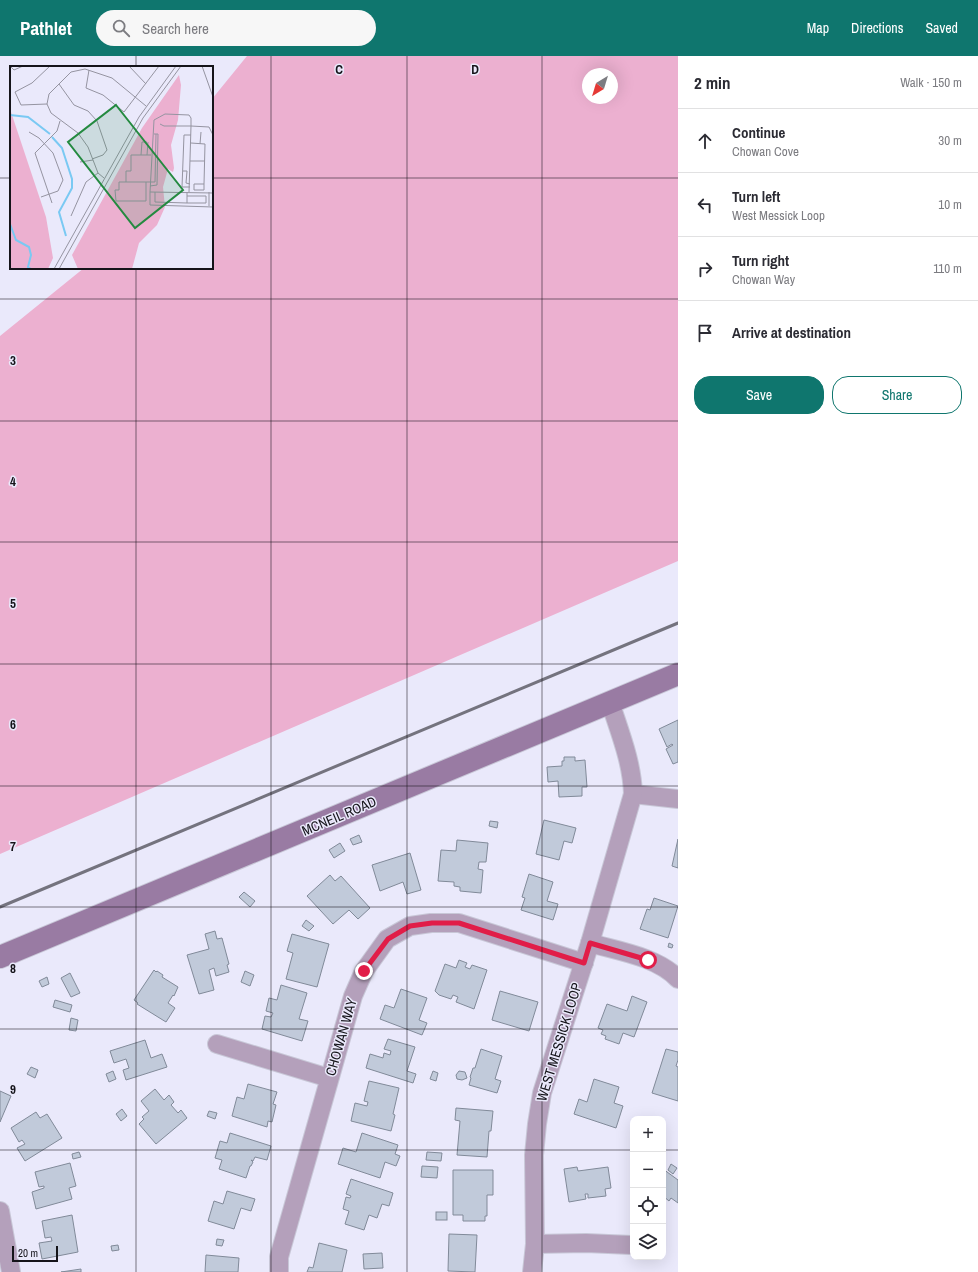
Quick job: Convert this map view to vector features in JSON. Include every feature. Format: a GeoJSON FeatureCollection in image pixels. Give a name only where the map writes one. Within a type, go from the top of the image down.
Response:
{"type":"FeatureCollection","features":[{"type":"Feature","properties":{"kind":"main road","name":"MCNEIL ROAD"},"geometry":{"type":"LineString","coordinates":[[0,957],[678,674]]}},
{"type":"Feature","properties":{"kind":"street","name":"WEST MESSICK LOOP"},"geometry":{"type":"LineString","coordinates":[[532,1272],[535,1244],[534,1155],[542,1093],[584,963],[633,794],[629,761],[610,702]]}},
{"type":"Feature","properties":{"kind":"street"},"geometry":{"type":"LineString","coordinates":[[633,794],[678,799]]}},
{"type":"Feature","properties":{"kind":"street","name":"CHOWAN WAY"},"geometry":{"type":"LineString","coordinates":[[279,1272],[279,1256],[353,996],[362,975],[388,939],[410,926],[432,923],[459,923],[584,963]]}},
{"type":"Feature","properties":{"kind":"street"},"geometry":{"type":"LineString","coordinates":[[590,943],[648,960],[663,967],[678,979]]}},
{"type":"Feature","properties":{"kind":"street"},"geometry":{"type":"LineString","coordinates":[[217,1044],[329,1078]]}},
{"type":"Feature","properties":{"kind":"street"},"geometry":{"type":"LineString","coordinates":[[0,1211],[10,1272]]}},
{"type":"Feature","properties":{"kind":"street"},"geometry":{"type":"LineString","coordinates":[[535,1244],[586,1243],[630,1245]]}},
{"type":"Feature","properties":{"kind":"shaded area"},"geometry":{"type":"Polygon","coordinates":[[[247,56],[678,56],[678,561],[0,854],[0,336],[83,269],[213,269],[213,98],[247,56]]]}},
{"type":"Feature","properties":{"kind":"building"},"geometry":{"type":"Polygon","coordinates":[[[678,720],[678,762],[673,764],[666,749],[673,745],[672,744],[667,747],[659,729],[678,720]]]}},
{"type":"Feature","properties":{"kind":"building"},"geometry":{"type":"Polygon","coordinates":[[[564,757],[575,757],[575,761],[585,760],[587,787],[582,787],[582,796],[559,797],[558,781],[548,782],[547,767],[562,766],[564,757]]]}},
{"type":"Feature","properties":{"kind":"building"},"geometry":{"type":"Polygon","coordinates":[[[544,820],[576,828],[572,843],[564,841],[559,860],[536,854],[544,820]]]}},
{"type":"Feature","properties":{"kind":"building"},"geometry":{"type":"Polygon","coordinates":[[[490,821],[498,822],[497,828],[489,826],[490,821]]]}},
{"type":"Feature","properties":{"kind":"building"},"geometry":{"type":"Polygon","coordinates":[[[359,835],[362,842],[353,845],[350,839],[359,835]]]}},
{"type":"Feature","properties":{"kind":"building"},"geometry":{"type":"Polygon","coordinates":[[[678,839],[678,868],[672,866],[678,839]]]}},
{"type":"Feature","properties":{"kind":"building"},"geometry":{"type":"Polygon","coordinates":[[[457,840],[488,843],[486,862],[479,862],[478,869],[483,870],[481,893],[460,891],[460,887],[454,886],[454,882],[438,881],[441,850],[456,851],[457,840]]]}},
{"type":"Feature","properties":{"kind":"building"},"geometry":{"type":"Polygon","coordinates":[[[340,843],[345,851],[334,858],[329,850],[340,843]]]}},
{"type":"Feature","properties":{"kind":"building"},"geometry":{"type":"Polygon","coordinates":[[[410,853],[421,890],[407,894],[403,882],[380,891],[372,865],[410,853]]]}},
{"type":"Feature","properties":{"kind":"building"},"geometry":{"type":"Polygon","coordinates":[[[529,874],[553,882],[547,901],[558,904],[553,920],[521,910],[525,898],[522,897],[529,874]]]}},
{"type":"Feature","properties":{"kind":"building"},"geometry":{"type":"Polygon","coordinates":[[[330,875],[335,881],[341,876],[370,908],[358,919],[349,910],[333,924],[307,896],[330,875]]]}},
{"type":"Feature","properties":{"kind":"building"},"geometry":{"type":"Polygon","coordinates":[[[244,892],[255,901],[250,907],[239,897],[244,892]]]}},
{"type":"Feature","properties":{"kind":"building"},"geometry":{"type":"Polygon","coordinates":[[[654,898],[678,906],[668,938],[640,929],[647,909],[650,910],[654,898]]]}},
{"type":"Feature","properties":{"kind":"building"},"geometry":{"type":"Polygon","coordinates":[[[306,920],[314,926],[309,931],[302,926],[306,920]]]}},
{"type":"Feature","properties":{"kind":"building"},"geometry":{"type":"Polygon","coordinates":[[[215,931],[217,939],[222,938],[229,964],[227,965],[229,972],[216,976],[214,968],[209,970],[214,990],[199,994],[187,955],[209,949],[205,934],[215,931]]]}},
{"type":"Feature","properties":{"kind":"building"},"geometry":{"type":"Polygon","coordinates":[[[292,934],[329,944],[317,987],[286,979],[293,953],[287,951],[292,934]]]}},
{"type":"Feature","properties":{"kind":"building"},"geometry":{"type":"Polygon","coordinates":[[[669,943],[673,945],[672,948],[668,947],[669,943]]]}},
{"type":"Feature","properties":{"kind":"building"},"geometry":{"type":"Polygon","coordinates":[[[459,960],[467,963],[465,967],[470,969],[472,965],[487,970],[474,1009],[456,1002],[458,997],[453,995],[451,999],[439,995],[435,991],[445,964],[456,968],[459,960]]]}},
{"type":"Feature","properties":{"kind":"building"},"geometry":{"type":"Polygon","coordinates":[[[154,970],[178,987],[174,996],[173,995],[168,1003],[175,1008],[166,1022],[137,1004],[138,1003],[134,1000],[154,970]]]}},
{"type":"Feature","properties":{"kind":"building"},"geometry":{"type":"Polygon","coordinates":[[[245,971],[254,975],[250,986],[241,982],[245,971]]]}},
{"type":"Feature","properties":{"kind":"building"},"geometry":{"type":"Polygon","coordinates":[[[70,973],[80,993],[71,997],[61,978],[70,973]]]}},
{"type":"Feature","properties":{"kind":"building"},"geometry":{"type":"Polygon","coordinates":[[[47,977],[49,984],[42,987],[39,981],[47,977]]]}},
{"type":"Feature","properties":{"kind":"building"},"geometry":{"type":"Polygon","coordinates":[[[281,985],[307,993],[299,1019],[308,1021],[302,1041],[262,1029],[265,1016],[271,1017],[273,1013],[266,1011],[269,998],[277,1000],[281,985]]]}},
{"type":"Feature","properties":{"kind":"building"},"geometry":{"type":"Polygon","coordinates":[[[401,989],[427,998],[419,1020],[427,1023],[422,1035],[380,1019],[385,1005],[394,1008],[401,989]]]}},
{"type":"Feature","properties":{"kind":"building"},"geometry":{"type":"Polygon","coordinates":[[[500,991],[538,1002],[529,1031],[492,1020],[500,991]]]}},
{"type":"Feature","properties":{"kind":"building"},"geometry":{"type":"Polygon","coordinates":[[[632,996],[647,1002],[634,1037],[623,1033],[619,1044],[605,1039],[606,1036],[601,1034],[603,1030],[598,1028],[607,1004],[627,1011],[632,996]]]}},
{"type":"Feature","properties":{"kind":"building"},"geometry":{"type":"Polygon","coordinates":[[[55,1000],[72,1005],[70,1012],[53,1007],[55,1000]]]}},
{"type":"Feature","properties":{"kind":"building"},"geometry":{"type":"Polygon","coordinates":[[[71,1018],[78,1020],[76,1031],[69,1030],[71,1018]]]}},
{"type":"Feature","properties":{"kind":"building"},"geometry":{"type":"Polygon","coordinates":[[[388,1039],[415,1047],[407,1071],[416,1074],[413,1083],[366,1068],[370,1054],[383,1058],[384,1053],[390,1055],[391,1051],[384,1049],[388,1039]]]}},
{"type":"Feature","properties":{"kind":"building"},"geometry":{"type":"Polygon","coordinates":[[[145,1040],[151,1058],[162,1054],[167,1067],[126,1080],[123,1070],[129,1068],[126,1059],[114,1063],[110,1051],[145,1040]]]}},
{"type":"Feature","properties":{"kind":"building"},"geometry":{"type":"Polygon","coordinates":[[[481,1049],[502,1056],[495,1079],[501,1081],[497,1093],[469,1085],[473,1068],[475,1068],[481,1049]]]}},
{"type":"Feature","properties":{"kind":"building"},"geometry":{"type":"Polygon","coordinates":[[[666,1049],[678,1052],[676,1066],[678,1067],[678,1101],[652,1093],[666,1049]]]}},
{"type":"Feature","properties":{"kind":"building"},"geometry":{"type":"Polygon","coordinates":[[[31,1067],[38,1070],[35,1078],[27,1074],[31,1067]]]}},
{"type":"Feature","properties":{"kind":"building"},"geometry":{"type":"Polygon","coordinates":[[[113,1071],[116,1079],[109,1082],[106,1074],[113,1071]]]}},
{"type":"Feature","properties":{"kind":"building"},"geometry":{"type":"Polygon","coordinates":[[[433,1071],[438,1073],[436,1081],[430,1079],[433,1071]]]}},
{"type":"Feature","properties":{"kind":"building"},"geometry":{"type":"Polygon","coordinates":[[[459,1071],[465,1072],[467,1078],[462,1080],[457,1079],[456,1075],[459,1071]]]}},
{"type":"Feature","properties":{"kind":"building"},"geometry":{"type":"Polygon","coordinates":[[[594,1079],[619,1087],[614,1103],[623,1106],[616,1128],[574,1114],[579,1099],[587,1102],[594,1079]]]}},
{"type":"Feature","properties":{"kind":"building"},"geometry":{"type":"Polygon","coordinates":[[[369,1081],[399,1088],[391,1131],[351,1121],[355,1103],[367,1106],[368,1102],[364,1101],[369,1081]]]}},
{"type":"Feature","properties":{"kind":"building"},"geometry":{"type":"Polygon","coordinates":[[[248,1084],[277,1092],[273,1104],[276,1105],[272,1122],[268,1121],[267,1127],[232,1116],[237,1097],[244,1099],[248,1084]]]}},
{"type":"Feature","properties":{"kind":"building"},"geometry":{"type":"Polygon","coordinates":[[[155,1089],[164,1100],[169,1095],[174,1102],[171,1105],[178,1113],[181,1110],[187,1118],[156,1144],[139,1124],[144,1119],[142,1117],[149,1111],[141,1101],[155,1089]]]}},
{"type":"Feature","properties":{"kind":"building"},"geometry":{"type":"Polygon","coordinates":[[[0,1091],[11,1096],[0,1122],[0,1091]]]}},
{"type":"Feature","properties":{"kind":"building"},"geometry":{"type":"Polygon","coordinates":[[[456,1108],[493,1111],[491,1131],[489,1131],[487,1157],[457,1155],[460,1121],[455,1120],[456,1108]]]}},
{"type":"Feature","properties":{"kind":"building"},"geometry":{"type":"Polygon","coordinates":[[[122,1109],[127,1116],[121,1121],[116,1114],[122,1109]]]}},
{"type":"Feature","properties":{"kind":"building"},"geometry":{"type":"Polygon","coordinates":[[[209,1111],[217,1113],[215,1119],[207,1116],[209,1111]]]}},
{"type":"Feature","properties":{"kind":"building"},"geometry":{"type":"Polygon","coordinates":[[[36,1112],[40,1118],[47,1114],[62,1138],[25,1161],[17,1148],[25,1144],[22,1140],[19,1142],[11,1128],[36,1112]]]}},
{"type":"Feature","properties":{"kind":"building"},"geometry":{"type":"Polygon","coordinates":[[[230,1133],[271,1146],[267,1160],[255,1157],[253,1161],[251,1160],[253,1162],[246,1178],[219,1169],[222,1160],[215,1158],[220,1141],[227,1143],[230,1133]]]}},
{"type":"Feature","properties":{"kind":"building"},"geometry":{"type":"Polygon","coordinates":[[[362,1133],[398,1145],[395,1154],[400,1156],[396,1166],[385,1162],[380,1178],[338,1164],[343,1148],[356,1152],[362,1133]]]}},
{"type":"Feature","properties":{"kind":"building"},"geometry":{"type":"Polygon","coordinates":[[[79,1152],[81,1157],[73,1159],[72,1154],[79,1152]]]}},
{"type":"Feature","properties":{"kind":"building"},"geometry":{"type":"Polygon","coordinates":[[[427,1152],[442,1153],[441,1161],[426,1160],[427,1152]]]}},
{"type":"Feature","properties":{"kind":"building"},"geometry":{"type":"Polygon","coordinates":[[[70,1163],[76,1186],[69,1188],[72,1199],[36,1209],[32,1192],[44,1188],[44,1186],[39,1187],[35,1172],[70,1163]]]}},
{"type":"Feature","properties":{"kind":"building"},"geometry":{"type":"Polygon","coordinates":[[[671,1164],[677,1168],[673,1174],[668,1170],[671,1164]]]}},
{"type":"Feature","properties":{"kind":"building"},"geometry":{"type":"Polygon","coordinates":[[[422,1166],[438,1167],[437,1178],[421,1177],[422,1166]]]}},
{"type":"Feature","properties":{"kind":"building"},"geometry":{"type":"Polygon","coordinates":[[[577,1167],[578,1171],[608,1167],[611,1188],[605,1189],[606,1196],[588,1198],[588,1194],[585,1194],[586,1199],[569,1202],[564,1169],[577,1167]]]}},
{"type":"Feature","properties":{"kind":"building"},"geometry":{"type":"Polygon","coordinates":[[[453,1170],[493,1170],[493,1195],[487,1195],[487,1216],[485,1216],[485,1221],[463,1221],[463,1215],[453,1215],[453,1170]]]}},
{"type":"Feature","properties":{"kind":"building"},"geometry":{"type":"Polygon","coordinates":[[[666,1171],[678,1180],[678,1203],[671,1198],[669,1201],[666,1198],[666,1171]]]}},
{"type":"Feature","properties":{"kind":"building"},"geometry":{"type":"Polygon","coordinates":[[[351,1179],[393,1193],[389,1206],[382,1204],[377,1218],[369,1215],[364,1230],[345,1224],[349,1211],[343,1209],[346,1197],[350,1198],[351,1196],[346,1194],[351,1179]]]}},
{"type":"Feature","properties":{"kind":"building"},"geometry":{"type":"Polygon","coordinates":[[[227,1191],[255,1199],[251,1211],[241,1208],[234,1229],[208,1221],[214,1201],[223,1204],[227,1191]]]}},
{"type":"Feature","properties":{"kind":"building"},"geometry":{"type":"Polygon","coordinates":[[[436,1212],[447,1212],[447,1220],[436,1220],[436,1212]]]}},
{"type":"Feature","properties":{"kind":"building"},"geometry":{"type":"Polygon","coordinates":[[[72,1215],[78,1252],[42,1259],[39,1243],[52,1241],[51,1237],[45,1238],[42,1221],[72,1215]]]}},
{"type":"Feature","properties":{"kind":"building"},"geometry":{"type":"Polygon","coordinates":[[[449,1234],[477,1235],[475,1272],[448,1271],[449,1234]]]}},
{"type":"Feature","properties":{"kind":"building"},"geometry":{"type":"Polygon","coordinates":[[[217,1239],[224,1240],[222,1246],[216,1245],[217,1239]]]}},
{"type":"Feature","properties":{"kind":"building"},"geometry":{"type":"Polygon","coordinates":[[[319,1243],[347,1250],[342,1272],[307,1272],[309,1267],[313,1268],[319,1243]]]}},
{"type":"Feature","properties":{"kind":"building"},"geometry":{"type":"Polygon","coordinates":[[[118,1245],[119,1250],[112,1251],[111,1246],[118,1245]]]}},
{"type":"Feature","properties":{"kind":"building"},"geometry":{"type":"Polygon","coordinates":[[[382,1253],[383,1268],[364,1269],[363,1254],[382,1253]]]}},
{"type":"Feature","properties":{"kind":"building"},"geometry":{"type":"Polygon","coordinates":[[[206,1255],[239,1258],[238,1272],[205,1272],[206,1255]]]}},
{"type":"Feature","properties":{"kind":"building"},"geometry":{"type":"Polygon","coordinates":[[[81,1269],[81,1272],[61,1272],[81,1269]]]}},
{"type":"Feature","properties":{"kind":"railway"},"geometry":{"type":"LineString","coordinates":[[0,907],[678,623]]}},
{"type":"Feature","properties":{"kind":"route"},"geometry":{"type":"LineString","coordinates":[[364,971],[388,939],[410,926],[432,923],[459,923],[584,963],[590,943],[648,960]]}}]}
